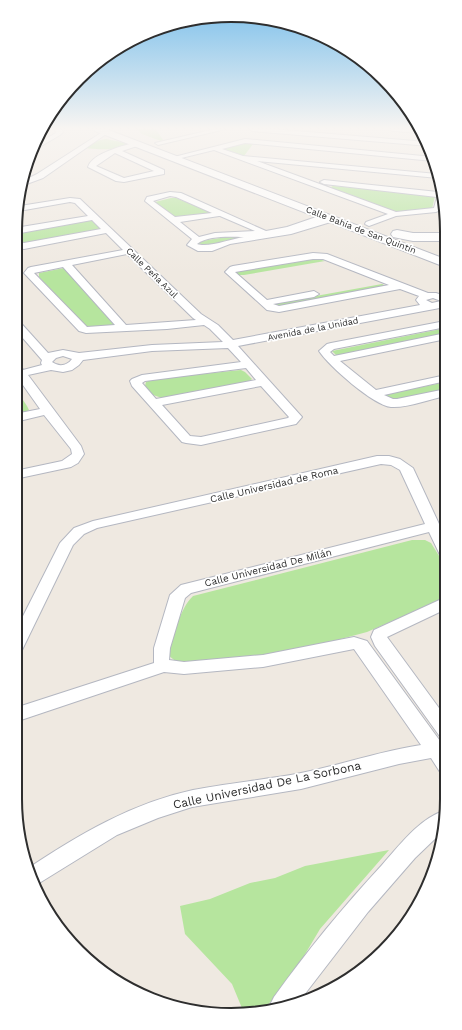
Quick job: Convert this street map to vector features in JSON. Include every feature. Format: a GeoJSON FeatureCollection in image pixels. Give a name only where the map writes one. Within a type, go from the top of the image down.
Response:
{"type":"FeatureCollection","features":[{"type":"Feature","properties":{"kind":"street"},"geometry":{"type":"LineString","coordinates":[[28,181],[38,177]]}},
{"type":"Feature","properties":{"kind":"street"},"geometry":{"type":"LineString","coordinates":[[114,177],[121,180],[141,177]]}},
{"type":"Feature","properties":{"kind":"street","name":"Calle Bahía de San Quintín"},"geometry":{"type":"LineString","coordinates":[[222,177],[440,261]]}},
{"type":"Feature","properties":{"kind":"street","name":"Calle Bahía de San Quintín"},"geometry":{"type":"LineString","coordinates":[[245,177],[440,251]]}},
{"type":"Feature","properties":{"kind":"street"},"geometry":{"type":"LineString","coordinates":[[294,177],[393,214]]}},
{"type":"Feature","properties":{"kind":"street"},"geometry":{"type":"LineString","coordinates":[[302,180],[436,193]]}},
{"type":"Feature","properties":{"kind":"street"},"geometry":{"type":"LineString","coordinates":[[270,234],[175,194],[150,199],[149,201],[197,239],[192,243],[192,246],[207,248],[228,242],[298,230],[328,218]]}},
{"type":"Feature","properties":{"kind":"street","name":"Calle Peña Azul"},"geometry":{"type":"LineString","coordinates":[[23,209],[74,200],[108,230],[201,320],[222,343],[296,416],[295,419],[288,422],[196,441],[183,437],[155,404]]}},
{"type":"Feature","properties":{"kind":"street"},"geometry":{"type":"LineString","coordinates":[[366,223],[393,214],[436,210],[438,207]]}},
{"type":"Feature","properties":{"kind":"street"},"geometry":{"type":"LineString","coordinates":[[174,220],[220,213]]}},
{"type":"Feature","properties":{"kind":"street"},"geometry":{"type":"LineString","coordinates":[[22,230],[93,217]]}},
{"type":"Feature","properties":{"kind":"street"},"geometry":{"type":"LineString","coordinates":[[22,246],[108,230]]}},
{"type":"Feature","properties":{"kind":"street"},"geometry":{"type":"LineString","coordinates":[[397,234],[421,237],[440,237]]}},
{"type":"Feature","properties":{"kind":"street"},"geometry":{"type":"LineString","coordinates":[[130,251],[31,270],[29,273],[84,330],[92,331],[201,320]]}},
{"type":"Feature","properties":{"kind":"street"},"geometry":{"type":"LineString","coordinates":[[394,284],[266,303],[236,278],[337,260],[439,301]]}},
{"type":"Feature","properties":{"kind":"street"},"geometry":{"type":"LineString","coordinates":[[66,264],[124,328]]}},
{"type":"Feature","properties":{"kind":"street","name":"Avenida de la Unidad"},"geometry":{"type":"LineString","coordinates":[[48,362],[54,355],[63,353],[72,354],[77,357],[152,348],[222,343],[439,301]]}},
{"type":"Feature","properties":{"kind":"street"},"geometry":{"type":"LineString","coordinates":[[440,325],[332,346],[324,350],[331,360],[383,401],[394,403],[440,393]]}},
{"type":"Feature","properties":{"kind":"street"},"geometry":{"type":"LineString","coordinates":[[22,331],[48,362],[22,370]]}},
{"type":"Feature","properties":{"kind":"street"},"geometry":{"type":"LineString","coordinates":[[331,360],[440,337]]}},
{"type":"Feature","properties":{"kind":"street"},"geometry":{"type":"LineString","coordinates":[[248,367],[142,378],[135,382],[155,404],[263,382]]}},
{"type":"Feature","properties":{"kind":"street"},"geometry":{"type":"LineString","coordinates":[[22,378],[77,449],[78,454],[66,464],[22,473]]}},
{"type":"Feature","properties":{"kind":"street"},"geometry":{"type":"LineString","coordinates":[[373,394],[440,379]]}},
{"type":"Feature","properties":{"kind":"street"},"geometry":{"type":"LineString","coordinates":[[22,416],[47,411]]}},
{"type":"Feature","properties":{"kind":"street","name":"Calle Universidad de Roma"},"geometry":{"type":"LineString","coordinates":[[22,634],[67,543],[79,531],[109,522],[384,460],[396,462],[406,468],[432,526]]}},
{"type":"Feature","properties":{"kind":"street"},"geometry":{"type":"LineString","coordinates":[[432,526],[440,542]]}},
{"type":"Feature","properties":{"kind":"street","name":"Calle Universidad De Milán"},"geometry":{"type":"LineString","coordinates":[[164,666],[161,662],[162,648],[178,595],[186,589],[432,526]]}},
{"type":"Feature","properties":{"kind":"street"},"geometry":{"type":"LineString","coordinates":[[440,606],[380,634],[379,637],[381,642],[440,721]]}},
{"type":"Feature","properties":{"kind":"street"},"geometry":{"type":"LineString","coordinates":[[22,713],[164,666],[184,668],[263,661],[298,655],[350,643],[361,645],[424,735],[440,747]]}},
{"type":"Feature","properties":{"kind":"street","name":"Calle Universidad De La Sorbona"},"geometry":{"type":"LineString","coordinates":[[399,756],[424,735],[440,730]]}},
{"type":"Feature","properties":{"kind":"street","name":"Calle Universidad De La Sorbona"},"geometry":{"type":"LineString","coordinates":[[36,874],[110,829],[154,810],[192,799],[301,781],[399,756],[440,748]]}},
{"type":"Feature","properties":{"kind":"street"},"geometry":{"type":"LineString","coordinates":[[285,1001],[354,909],[408,850],[438,824]]}},
{"type":"Feature","properties":{"kind":"green space"},"geometry":{"type":"Polygon","coordinates":[[[331,187],[435,196],[432,209],[395,212],[333,189],[331,187]]]}},
{"type":"Feature","properties":{"kind":"green space"},"geometry":{"type":"Polygon","coordinates":[[[176,198],[208,211],[209,213],[174,217],[155,202],[176,198]]]}},
{"type":"Feature","properties":{"kind":"green space"},"geometry":{"type":"Polygon","coordinates":[[[91,220],[101,228],[98,231],[22,244],[22,232],[91,220]]]}},
{"type":"Feature","properties":{"kind":"green space"},"geometry":{"type":"Polygon","coordinates":[[[232,236],[259,236],[224,241],[212,246],[197,247],[196,242],[232,236]]]}},
{"type":"Feature","properties":{"kind":"green space"},"geometry":{"type":"Polygon","coordinates":[[[315,258],[325,261],[244,275],[239,275],[236,272],[315,258]]]}},
{"type":"Feature","properties":{"kind":"green space"},"geometry":{"type":"Polygon","coordinates":[[[64,268],[113,323],[113,325],[87,327],[39,277],[39,273],[64,268]]]}},
{"type":"Feature","properties":{"kind":"green space"},"geometry":{"type":"Polygon","coordinates":[[[382,284],[388,287],[277,307],[275,304],[277,303],[382,284]]]}},
{"type":"Feature","properties":{"kind":"green space"},"geometry":{"type":"Polygon","coordinates":[[[440,329],[440,335],[341,355],[336,355],[332,351],[440,329]]]}},
{"type":"Feature","properties":{"kind":"green space"},"geometry":{"type":"Polygon","coordinates":[[[241,370],[252,379],[249,381],[165,399],[153,395],[145,386],[146,382],[153,379],[241,370]]]}},
{"type":"Feature","properties":{"kind":"green space"},"geometry":{"type":"Polygon","coordinates":[[[440,383],[440,391],[393,401],[386,396],[388,394],[440,383]]]}},
{"type":"Feature","properties":{"kind":"green space"},"geometry":{"type":"Polygon","coordinates":[[[22,398],[29,410],[22,414],[22,398]]]}},
{"type":"Feature","properties":{"kind":"green space"},"geometry":{"type":"Polygon","coordinates":[[[412,540],[425,540],[431,543],[440,557],[440,601],[367,632],[274,655],[179,664],[168,655],[181,615],[188,601],[193,596],[412,540]]]}},
{"type":"Feature","properties":{"kind":"green space"},"geometry":{"type":"Polygon","coordinates":[[[389,850],[320,929],[288,983],[268,1005],[242,1008],[232,984],[185,934],[180,906],[210,899],[250,883],[275,878],[305,866],[389,850]]]}}]}
